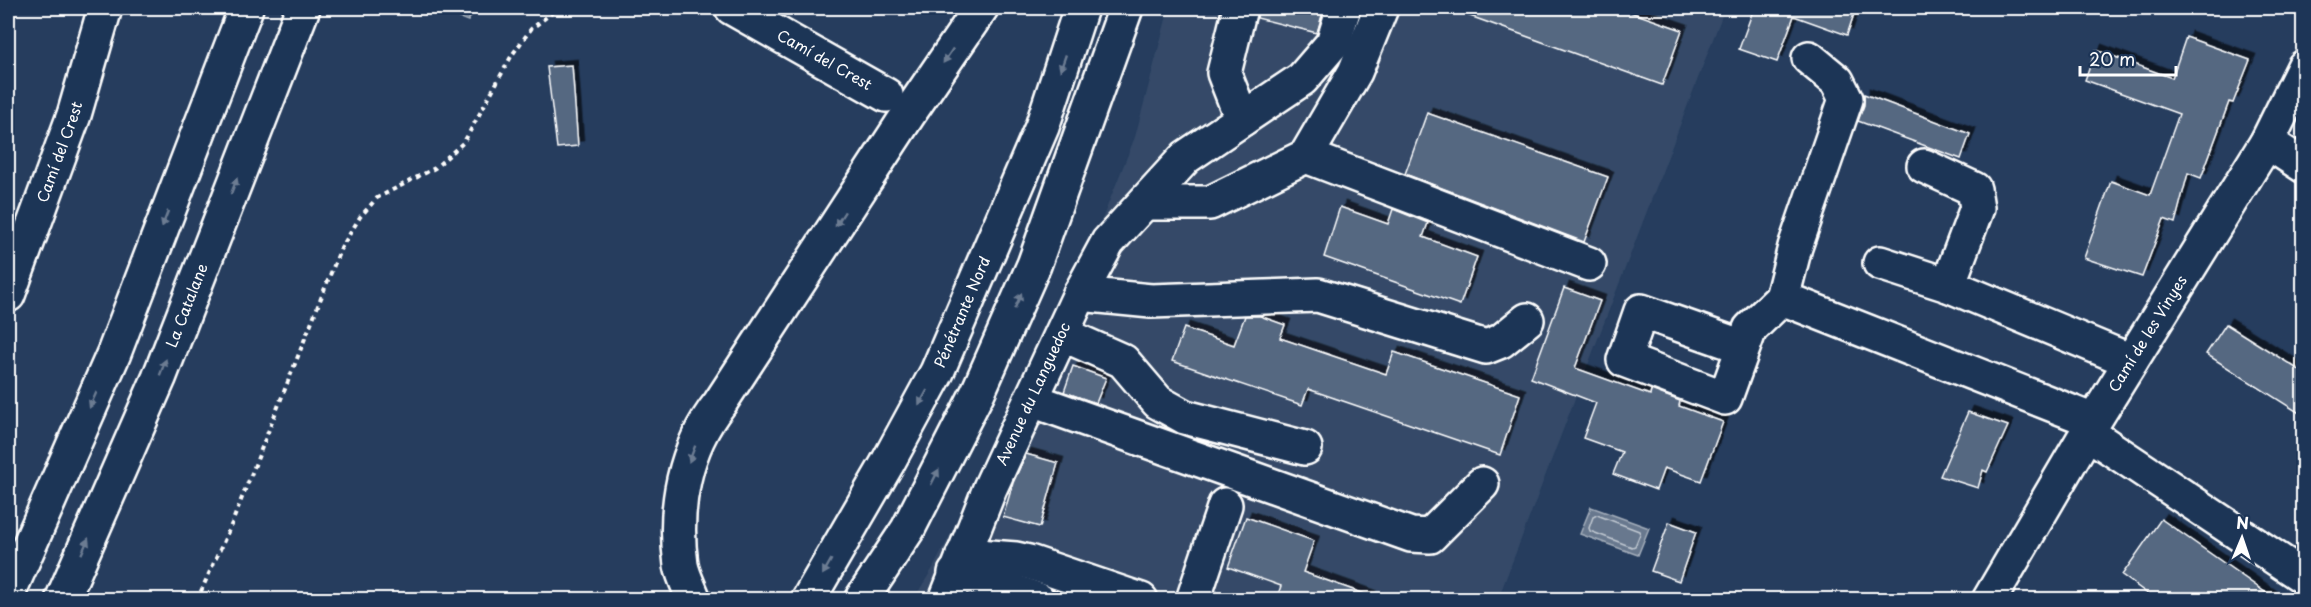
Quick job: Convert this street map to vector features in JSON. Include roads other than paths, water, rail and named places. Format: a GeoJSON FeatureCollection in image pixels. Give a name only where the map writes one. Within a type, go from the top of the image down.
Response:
{"type":"FeatureCollection","features":[{"type":"Feature","properties":{"kind":"main road","name":"Camí del Crest"},"geometry":{"type":"LineString","coordinates":[[8,295],[74,115],[105,8]]}},
{"type":"Feature","properties":{"kind":"main road"},"geometry":{"type":"LineString","coordinates":[[198,130],[231,8]]}},
{"type":"Feature","properties":{"kind":"main road"},"geometry":{"type":"LineString","coordinates":[[8,594],[114,353],[246,8]]}},
{"type":"Feature","properties":{"kind":"main road","name":"La Catalane"},"geometry":{"type":"LineString","coordinates":[[62,600],[159,378],[303,8]]}},
{"type":"Feature","properties":{"kind":"main road","name":"Camí del Crest"},"geometry":{"type":"LineString","coordinates":[[732,8],[886,95]]}},
{"type":"Feature","properties":{"kind":"main road"},"geometry":{"type":"LineString","coordinates":[[694,600],[681,567],[678,506],[688,464],[704,423],[720,403],[908,115],[981,8]]}},
{"type":"Feature","properties":{"kind":"main road","name":"Pénétrante Nord"},"geometry":{"type":"LineString","coordinates":[[808,600],[937,372],[1042,127],[1081,8]]}},
{"type":"Feature","properties":{"kind":"main road"},"geometry":{"type":"LineString","coordinates":[[867,600],[908,529],[978,392],[1034,265],[1126,8]]}},
{"type":"Feature","properties":{"kind":"main road"},"geometry":{"type":"LineString","coordinates":[[1240,8],[1224,73],[1242,119]]}},
{"type":"Feature","properties":{"kind":"main road","name":"Avenue du Languedoc"},"geometry":{"type":"LineString","coordinates":[[955,576],[990,488],[1080,294],[1108,242],[1186,157],[1302,78],[1333,43],[1344,8]]}},
{"type":"Feature","properties":{"kind":"main road"},"geometry":{"type":"LineString","coordinates":[[1145,203],[1210,203],[1306,156],[1355,72],[1381,8]]}},
{"type":"Feature","properties":{"kind":"main road"},"geometry":{"type":"LineString","coordinates":[[1743,347],[1750,329],[1782,298],[1796,247],[1846,99],[1837,81],[1809,58]]}},
{"type":"Feature","properties":{"kind":"main road","name":"Camí de les Vinyes"},"geometry":{"type":"LineString","coordinates":[[1989,600],[2131,361],[2267,142],[2304,67]]}},
{"type":"Feature","properties":{"kind":"main road"},"geometry":{"type":"LineString","coordinates":[[2267,142],[2304,166]]}},
{"type":"Feature","properties":{"kind":"main road"},"geometry":{"type":"LineString","coordinates":[[1306,156],[1589,264]]}},
{"type":"Feature","properties":{"kind":"main road"},"geometry":{"type":"LineString","coordinates":[[1924,166],[1974,189],[1977,208],[1948,285]]}},
{"type":"Feature","properties":{"kind":"main road"},"geometry":{"type":"LineString","coordinates":[[1880,263],[1948,285],[2131,361]]}},
{"type":"Feature","properties":{"kind":"main road"},"geometry":{"type":"LineString","coordinates":[[1080,294],[1151,301],[1318,295],[1486,347],[1501,341],[1527,321]]}},
{"type":"Feature","properties":{"kind":"main road"},"geometry":{"type":"LineString","coordinates":[[1782,298],[2091,427],[2304,577]]}},
{"type":"Feature","properties":{"kind":"main road"},"geometry":{"type":"LineString","coordinates":[[1062,334],[1123,361],[1158,402],[1185,417],[1305,448]]}},
{"type":"Feature","properties":{"kind":"main road"},"geometry":{"type":"LineString","coordinates":[[1032,400],[1411,535],[1430,536],[1482,484]]}},
{"type":"Feature","properties":{"kind":"main road"},"geometry":{"type":"LineString","coordinates":[[1193,600],[1225,505]]}},
{"type":"Feature","properties":{"kind":"main road"},"geometry":{"type":"LineString","coordinates":[[861,600],[908,529]]}},
{"type":"Feature","properties":{"kind":"main road"},"geometry":{"type":"LineString","coordinates":[[955,576],[1029,562],[1141,600]]}},
{"type":"Feature","properties":{"kind":"main road"},"geometry":{"type":"LineString","coordinates":[[955,576],[986,581],[1038,600]]}},
{"type":"Feature","properties":{"kind":"water"},"geometry":{"type":"Polygon","coordinates":[[[449,8],[476,8],[468,21],[450,14],[449,8]]]}},
{"type":"Feature","properties":{"kind":"water"},"geometry":{"type":"Polygon","coordinates":[[[1591,507],[1649,528],[1638,555],[1580,534],[1591,507]]]}}]}
